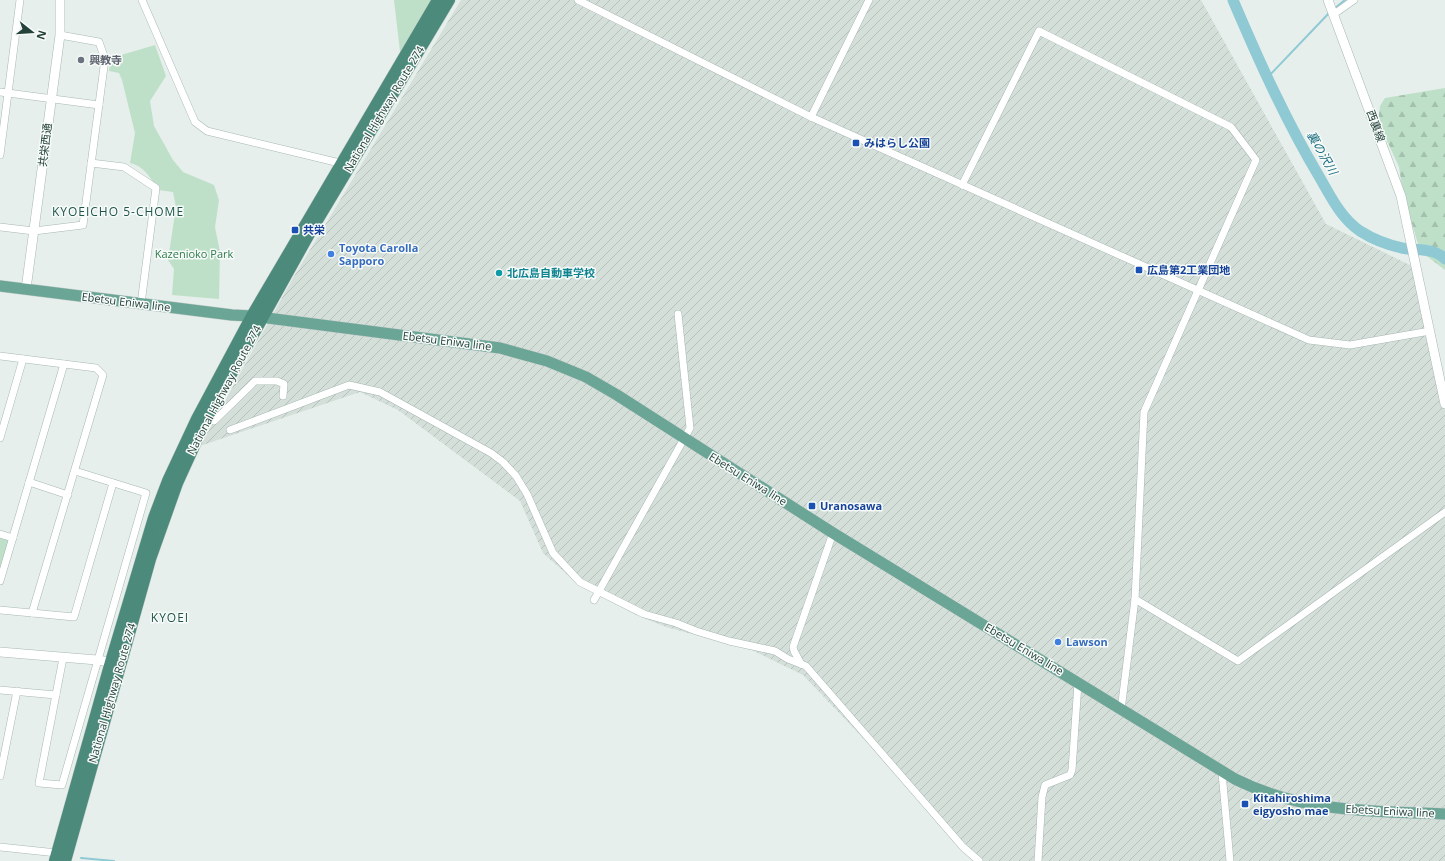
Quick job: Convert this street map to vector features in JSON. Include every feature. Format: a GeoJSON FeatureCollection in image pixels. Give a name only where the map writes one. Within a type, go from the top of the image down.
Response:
{"type":"FeatureCollection","features":[{"type":"Feature","properties":{"kind":"highway","name":"National Highway Route 274"},"geometry":{"type":"LineString","coordinates":[[59,858],[115,663],[154,518],[168,481],[196,419],[257,317],[438,0]]}},
{"type":"Feature","properties":{"kind":"highway","name":"National Highway Route 274"},"geometry":{"type":"LineString","coordinates":[[345,164],[449,0]]}},
{"type":"Feature","properties":{"kind":"highway","name":"National Highway Route 274"},"geometry":{"type":"LineString","coordinates":[[115,663],[163,519],[191,450],[257,317]]}},
{"type":"Feature","properties":{"kind":"main road","name":"Ebetsu Eniwa line"},"geometry":{"type":"LineString","coordinates":[[0,286],[232,316],[257,317],[500,348],[547,361],[586,377],[832,533],[1222,772],[1255,789],[1314,806],[1367,812],[1445,814]]}},
{"type":"Feature","properties":{"kind":"street"},"geometry":{"type":"LineString","coordinates":[[0,155],[20,0]]}},
{"type":"Feature","properties":{"kind":"street","name":"共栄西通"},"geometry":{"type":"LineString","coordinates":[[26,289],[60,35],[60,0]]}},
{"type":"Feature","properties":{"kind":"street"},"geometry":{"type":"LineString","coordinates":[[142,0],[195,122],[207,131],[345,164]]}},
{"type":"Feature","properties":{"kind":"street"},"geometry":{"type":"LineString","coordinates":[[578,0],[811,117],[1308,340],[1350,345],[1430,331],[1445,404]]}},
{"type":"Feature","properties":{"kind":"street"},"geometry":{"type":"LineString","coordinates":[[811,117],[869,0]]}},
{"type":"Feature","properties":{"kind":"street","name":"西裏線"},"geometry":{"type":"LineString","coordinates":[[1328,0],[1401,196],[1430,331]]}},
{"type":"Feature","properties":{"kind":"street"},"geometry":{"type":"LineString","coordinates":[[1334,14],[1354,0]]}},
{"type":"Feature","properties":{"kind":"street"},"geometry":{"type":"LineString","coordinates":[[962,185],[1039,31],[1230,127],[1256,160],[1144,412],[1135,599],[1121,710]]}},
{"type":"Feature","properties":{"kind":"street"},"geometry":{"type":"LineString","coordinates":[[0,227],[34,231],[83,225],[106,59],[99,42],[60,35]]}},
{"type":"Feature","properties":{"kind":"street"},"geometry":{"type":"LineString","coordinates":[[0,92],[99,105]]}},
{"type":"Feature","properties":{"kind":"street"},"geometry":{"type":"LineString","coordinates":[[91,162],[124,166],[156,188],[141,304]]}},
{"type":"Feature","properties":{"kind":"street"},"geometry":{"type":"LineString","coordinates":[[594,600],[602,583],[690,428],[678,314]]}},
{"type":"Feature","properties":{"kind":"street"},"geometry":{"type":"LineString","coordinates":[[0,356],[96,368],[103,375],[32,613]]}},
{"type":"Feature","properties":{"kind":"street"},"geometry":{"type":"LineString","coordinates":[[0,438],[23,359]]}},
{"type":"Feature","properties":{"kind":"street"},"geometry":{"type":"LineString","coordinates":[[0,581],[64,364]]}},
{"type":"Feature","properties":{"kind":"street"},"geometry":{"type":"LineString","coordinates":[[207,417],[214,421],[255,381],[277,381],[284,384],[282,396]]}},
{"type":"Feature","properties":{"kind":"street"},"geometry":{"type":"LineString","coordinates":[[230,430],[349,385],[380,392],[491,453],[503,462],[516,476],[527,494],[553,553],[580,582],[644,614],[729,641],[775,651],[788,659],[806,666],[963,847],[979,861]]}},
{"type":"Feature","properties":{"kind":"street"},"geometry":{"type":"LineString","coordinates":[[63,658],[39,783],[62,785],[146,493],[75,472]]}},
{"type":"Feature","properties":{"kind":"street"},"geometry":{"type":"LineString","coordinates":[[29,482],[68,494]]}},
{"type":"Feature","properties":{"kind":"street"},"geometry":{"type":"LineString","coordinates":[[0,610],[74,617],[113,483]]}},
{"type":"Feature","properties":{"kind":"street"},"geometry":{"type":"LineString","coordinates":[[1135,599],[1238,661],[1445,512]]}},
{"type":"Feature","properties":{"kind":"street"},"geometry":{"type":"LineString","coordinates":[[800,664],[793,646],[832,533]]}},
{"type":"Feature","properties":{"kind":"street"},"geometry":{"type":"LineString","coordinates":[[0,534],[13,538]]}},
{"type":"Feature","properties":{"kind":"street"},"geometry":{"type":"LineString","coordinates":[[0,652],[97,660],[115,663]]}},
{"type":"Feature","properties":{"kind":"street"},"geometry":{"type":"LineString","coordinates":[[1038,861],[1042,797],[1046,785],[1070,775],[1072,770],[1078,683]]}},
{"type":"Feature","properties":{"kind":"street"},"geometry":{"type":"LineString","coordinates":[[0,690],[56,695]]}},
{"type":"Feature","properties":{"kind":"street"},"geometry":{"type":"LineString","coordinates":[[0,775],[4,739],[17,691]]}},
{"type":"Feature","properties":{"kind":"street"},"geometry":{"type":"LineString","coordinates":[[1222,772],[1230,861]]}},
{"type":"Feature","properties":{"kind":"street"},"geometry":{"type":"LineString","coordinates":[[0,847],[59,858]]}},
{"type":"Feature","properties":{"kind":"shaded area"},"geometry":{"type":"Polygon","coordinates":[[[461,0],[1201,0],[1326,224],[1416,268],[1445,406],[1445,861],[980,861],[803,675],[752,650],[666,627],[634,614],[580,586],[543,553],[520,501],[398,410],[360,392],[200,446],[293,278],[461,0]]]}},
{"type":"Feature","properties":{"kind":"green space"},"geometry":{"type":"Polygon","coordinates":[[[394,0],[438,0],[401,60],[394,0]]]}},
{"type":"Feature","properties":{"kind":"green space","name":"Kazenioko Park"},"geometry":{"type":"Polygon","coordinates":[[[155,45],[166,76],[150,101],[154,126],[173,160],[183,172],[214,185],[219,200],[215,227],[220,252],[219,299],[172,295],[174,269],[168,260],[176,207],[173,192],[158,190],[150,177],[143,170],[130,163],[135,133],[122,80],[119,73],[109,71],[111,58],[155,45]]]}},
{"type":"Feature","properties":{"kind":"green space"},"geometry":{"type":"Polygon","coordinates":[[[1445,88],[1445,270],[1420,251],[1403,193],[1399,167],[1378,121],[1380,106],[1385,98],[1445,88]]]}},
{"type":"Feature","properties":{"kind":"green space"},"geometry":{"type":"Polygon","coordinates":[[[0,534],[13,538],[0,581],[0,534]]]}},
{"type":"Feature","properties":{"kind":"waterway","name":"裏の沢川"},"geometry":{"type":"LineString","coordinates":[[1233,0],[1284,113],[1332,200],[1342,214],[1353,226],[1374,239],[1402,248],[1430,251],[1441,255],[1445,259]]}},
{"type":"Feature","properties":{"kind":"waterway"},"geometry":{"type":"LineString","coordinates":[[1335,8],[1345,0]]}},
{"type":"Feature","properties":{"kind":"waterway"},"geometry":{"type":"LineString","coordinates":[[1267,78],[1330,12]]}},
{"type":"Feature","properties":{"kind":"waterway"},"geometry":{"type":"LineString","coordinates":[[81,858],[114,861]]}},
{"type":"Feature","properties":{"kind":"place","name":"興教寺"},"geometry":{"type":"Point","coordinates":[81,60]}},
{"type":"Feature","properties":{"kind":"place","name":"みはらし公園"},"geometry":{"type":"Point","coordinates":[856,143]}},
{"type":"Feature","properties":{"kind":"place","name":"共栄"},"geometry":{"type":"Point","coordinates":[295,230]}},
{"type":"Feature","properties":{"kind":"place","name":"Toyota Carolla Sapporo"},"geometry":{"type":"Point","coordinates":[331,254]}},
{"type":"Feature","properties":{"kind":"place","name":"広島第2工業団地"},"geometry":{"type":"Point","coordinates":[1139,270]}},
{"type":"Feature","properties":{"kind":"place","name":"北広島自動車学校"},"geometry":{"type":"Point","coordinates":[499,273]}},
{"type":"Feature","properties":{"kind":"place","name":"Uranosawa"},"geometry":{"type":"Point","coordinates":[812,506]}},
{"type":"Feature","properties":{"kind":"place","name":"Lawson"},"geometry":{"type":"Point","coordinates":[1058,642]}},
{"type":"Feature","properties":{"kind":"place","name":"Kitahiroshima eigyosho mae"},"geometry":{"type":"Point","coordinates":[1245,804]}},
{"type":"Feature","properties":{"kind":"district","name":"KYOEICHO 5-CHOME"},"geometry":{"type":"Point","coordinates":[118,212]}},
{"type":"Feature","properties":{"kind":"district","name":"KYOEI"},"geometry":{"type":"Point","coordinates":[170,618]}}]}
